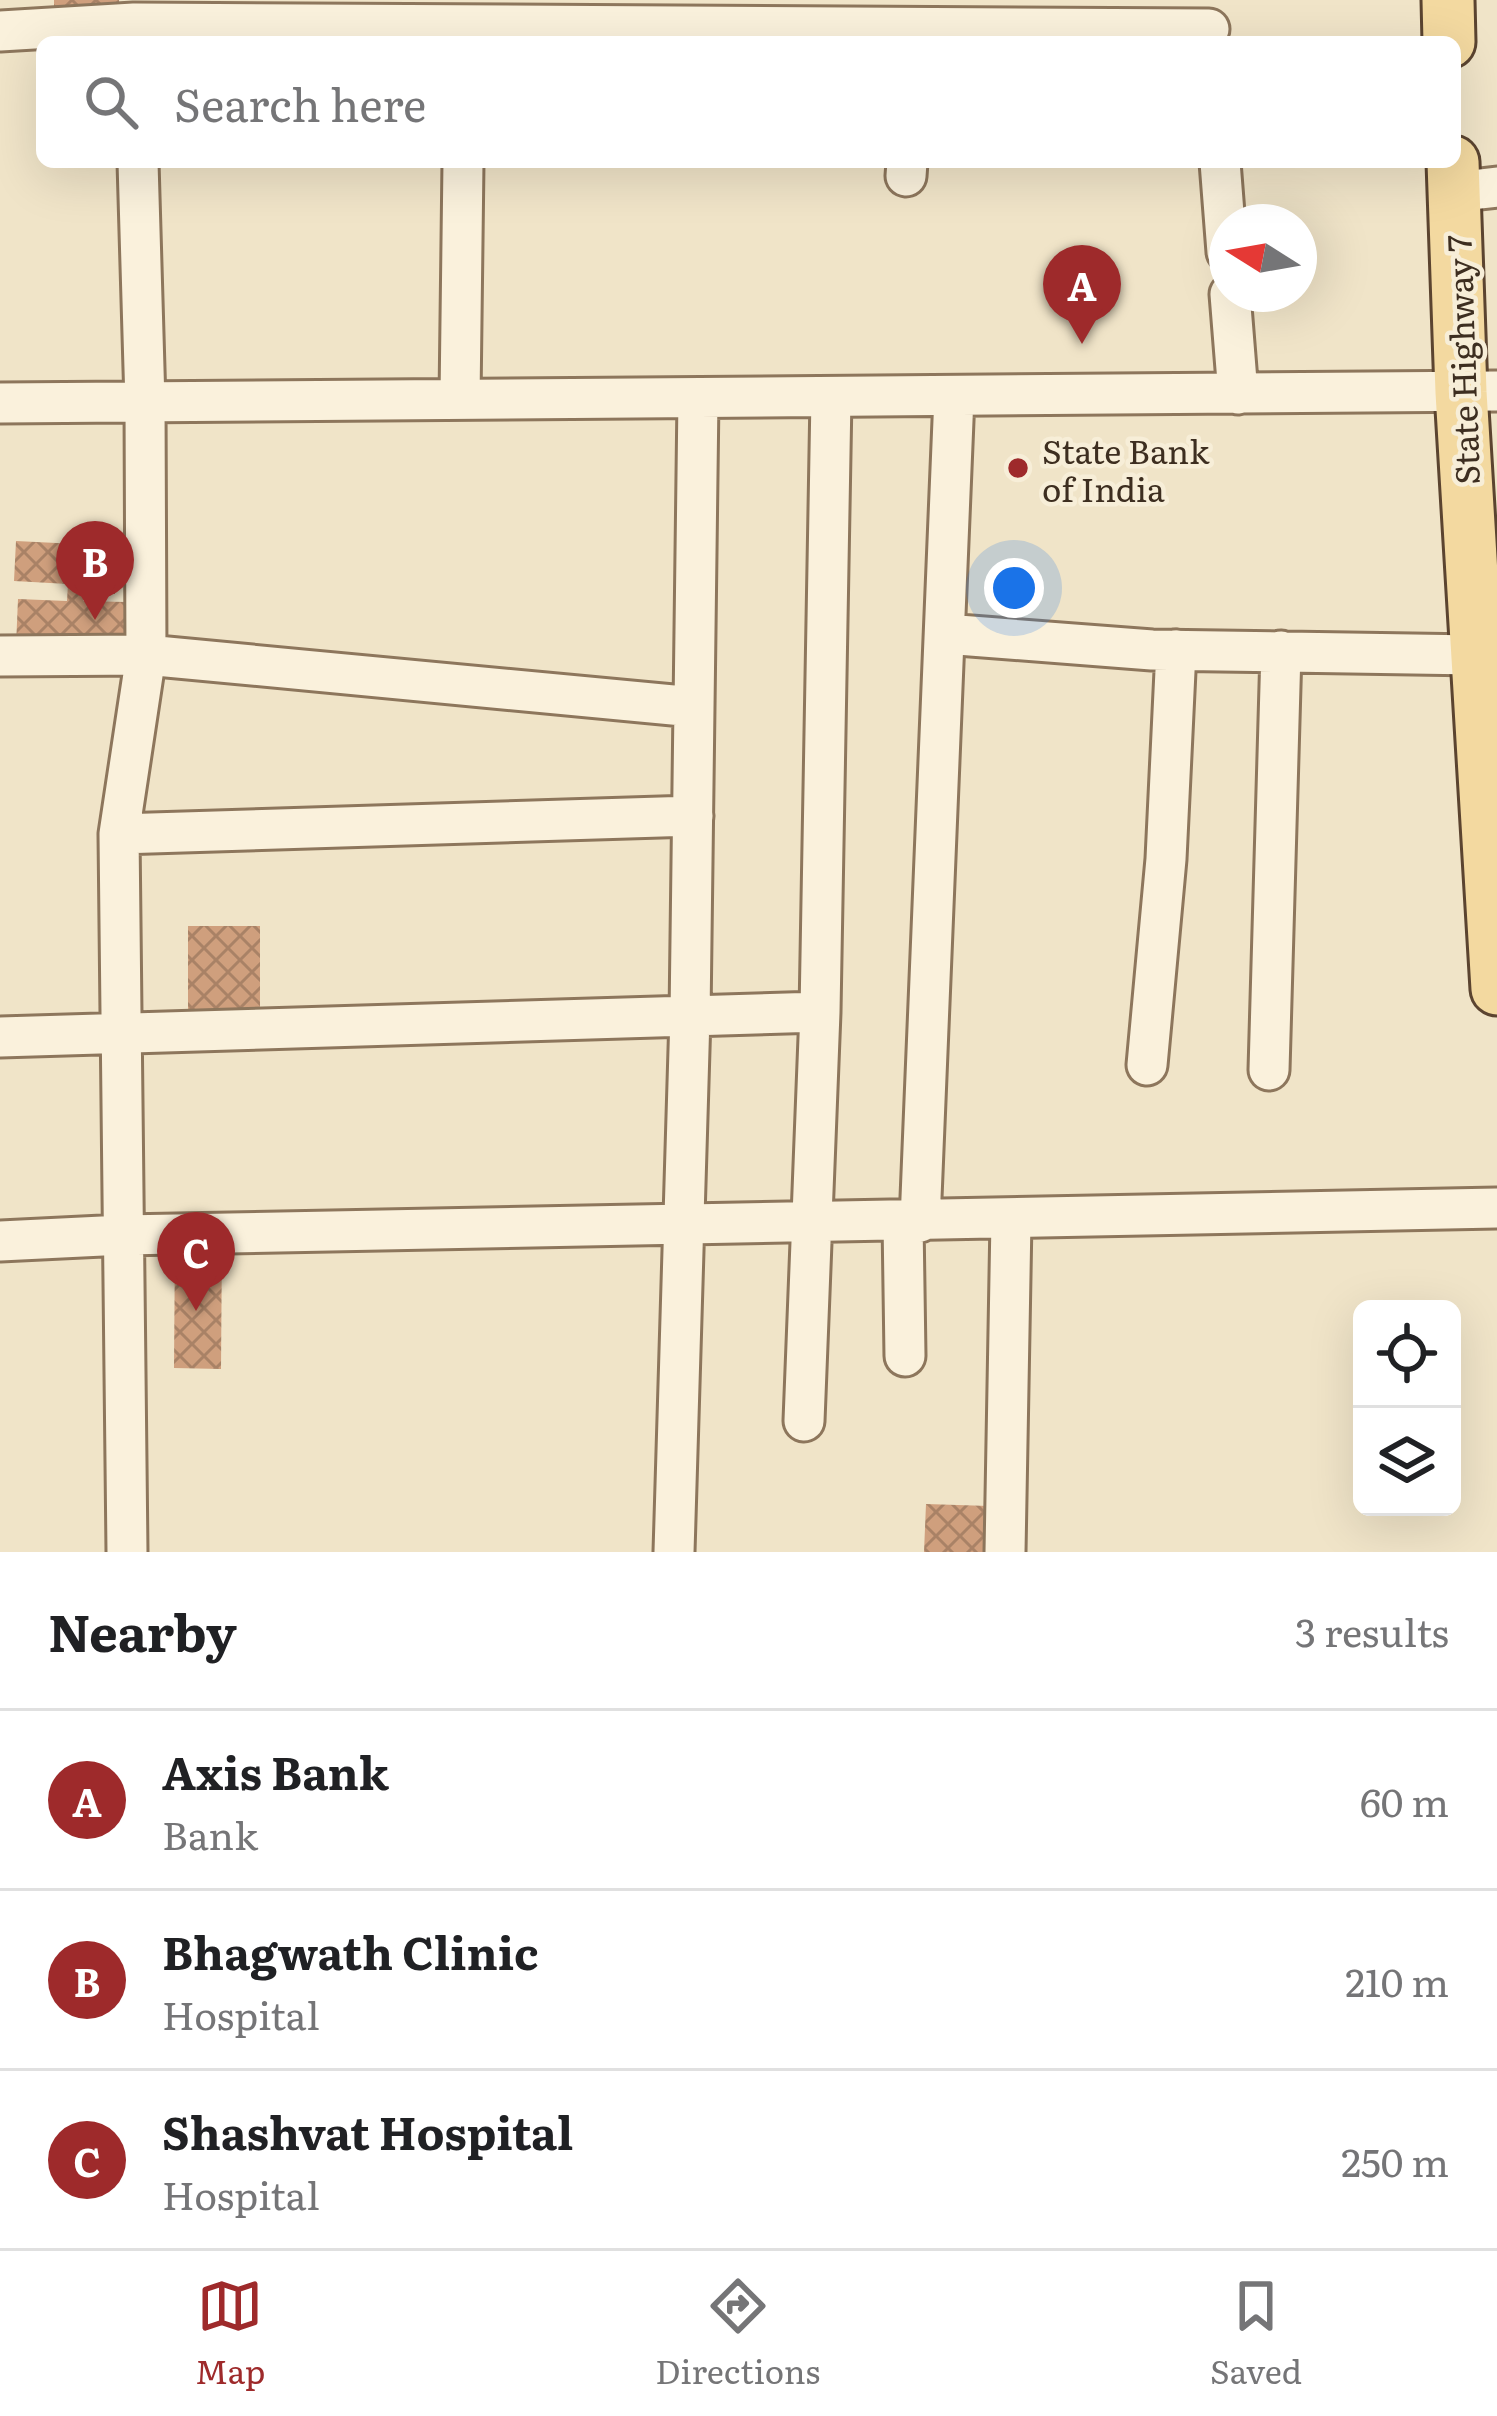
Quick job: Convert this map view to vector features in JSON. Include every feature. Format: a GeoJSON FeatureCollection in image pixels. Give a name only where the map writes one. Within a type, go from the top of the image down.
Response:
{"type":"FeatureCollection","features":[{"type":"Feature","properties":{"kind":"main road"},"geometry":{"type":"LineString","coordinates":[[1448,0],[1449,36]]}},
{"type":"Feature","properties":{"kind":"main road","name":"State Highway 7"},"geometry":{"type":"LineString","coordinates":[[1468,180],[1479,392],[1476,655],[1497,989]]}},
{"type":"Feature","properties":{"kind":"street"},"geometry":{"type":"LineString","coordinates":[[0,31],[134,22],[465,22],[679,13],[789,13],[904,24],[1210,24]]}},
{"type":"Feature","properties":{"kind":"street"},"geometry":{"type":"LineString","coordinates":[[128,1552],[118,834],[146,655],[138,168]]}},
{"type":"Feature","properties":{"kind":"street"},"geometry":{"type":"LineString","coordinates":[[460,400],[463,168]]}},
{"type":"Feature","properties":{"kind":"street"},"geometry":{"type":"LineString","coordinates":[[1220,168],[1223,204]]}},
{"type":"Feature","properties":{"kind":"street"},"geometry":{"type":"LineString","coordinates":[[1231,312],[1238,394]]}},
{"type":"Feature","properties":{"kind":"street"},"geometry":{"type":"LineString","coordinates":[[0,404],[1479,392]]}},
{"type":"Feature","properties":{"kind":"street"},"geometry":{"type":"LineString","coordinates":[[904,1357],[954,396]]}},
{"type":"Feature","properties":{"kind":"street"},"geometry":{"type":"LineString","coordinates":[[804,1421],[820,1012],[831,397]]}},
{"type":"Feature","properties":{"kind":"street"},"geometry":{"type":"LineString","coordinates":[[674,1552],[690,1016],[698,398]]}},
{"type":"Feature","properties":{"kind":"street"},"geometry":{"type":"LineString","coordinates":[[945,634],[1177,650],[1476,655]]}},
{"type":"Feature","properties":{"kind":"street"},"geometry":{"type":"LineString","coordinates":[[1148,1065],[1177,650]]}},
{"type":"Feature","properties":{"kind":"street"},"geometry":{"type":"LineString","coordinates":[[1269,1070],[1281,651]]}},
{"type":"Feature","properties":{"kind":"street"},"geometry":{"type":"LineString","coordinates":[[0,656],[146,655],[694,707]]}},
{"type":"Feature","properties":{"kind":"street"},"geometry":{"type":"LineString","coordinates":[[118,834],[692,816]]}},
{"type":"Feature","properties":{"kind":"street"},"geometry":{"type":"LineString","coordinates":[[0,1037],[820,1012]]}},
{"type":"Feature","properties":{"kind":"street"},"geometry":{"type":"LineString","coordinates":[[0,1241],[1497,1208]]}},
{"type":"Feature","properties":{"kind":"street"},"geometry":{"type":"LineString","coordinates":[[1005,1552],[1011,1220]]}},
{"type":"Feature","properties":{"kind":"building"},"geometry":{"type":"Polygon","coordinates":[[[54,0],[119,0],[119,13],[54,12],[54,0]]]}},
{"type":"Feature","properties":{"kind":"building"},"geometry":{"type":"Polygon","coordinates":[[[16,541],[117,546],[115,594],[93,592],[93,585],[85,584],[83,601],[126,602],[124,649],[16,646],[18,599],[67,601],[68,584],[14,581],[16,541]]]}},
{"type":"Feature","properties":{"kind":"building"},"geometry":{"type":"Polygon","coordinates":[[[188,926],[260,926],[260,1019],[188,1019],[188,926]]]}},
{"type":"Feature","properties":{"kind":"building"},"geometry":{"type":"Polygon","coordinates":[[[175,1239],[222,1239],[221,1369],[174,1368],[175,1239]]]}},
{"type":"Feature","properties":{"kind":"building"},"geometry":{"type":"Polygon","coordinates":[[[926,1504],[989,1506],[987,1552],[924,1552],[926,1504]]]}},
{"type":"Feature","properties":{"kind":"place","name":"Axis Bank"},"geometry":{"type":"Point","coordinates":[1082,344]}},
{"type":"Feature","properties":{"kind":"place","name":"State Bank of India"},"geometry":{"type":"Point","coordinates":[1018,468]}},
{"type":"Feature","properties":{"kind":"place","name":"Bhagwath Clinic"},"geometry":{"type":"Point","coordinates":[95,620]}},
{"type":"Feature","properties":{"kind":"place","name":"Shashvat Hospital"},"geometry":{"type":"Point","coordinates":[196,1311]}}]}
